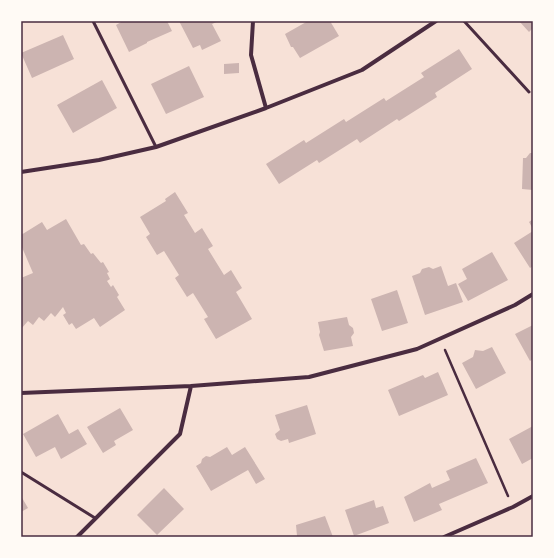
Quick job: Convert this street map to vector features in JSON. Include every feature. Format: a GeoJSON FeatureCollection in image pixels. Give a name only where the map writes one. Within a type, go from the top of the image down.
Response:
{"type":"FeatureCollection","features":[{"type":"Feature","properties":{"kind":"street"},"geometry":{"type":"LineString","coordinates":[[253,21],[251,55],[266,108]]}},
{"type":"Feature","properties":{"kind":"street"},"geometry":{"type":"LineString","coordinates":[[21,172],[99,160],[156,147],[266,108],[362,70],[436,21]]}},
{"type":"Feature","properties":{"kind":"street"},"geometry":{"type":"LineString","coordinates":[[21,393],[191,386],[309,377],[417,349],[515,305],[533,294]]}},
{"type":"Feature","properties":{"kind":"street"},"geometry":{"type":"LineString","coordinates":[[77,537],[180,434],[191,386]]}},
{"type":"Feature","properties":{"kind":"street"},"geometry":{"type":"LineString","coordinates":[[444,537],[513,507],[533,496]]}},
{"type":"Feature","properties":{"kind":"lane"},"geometry":{"type":"LineString","coordinates":[[92,21],[156,147]]}},
{"type":"Feature","properties":{"kind":"lane"},"geometry":{"type":"LineString","coordinates":[[464,21],[530,92]]}},
{"type":"Feature","properties":{"kind":"lane"},"geometry":{"type":"LineString","coordinates":[[21,472],[95,518]]}},
{"type":"Feature","properties":{"kind":"path"},"geometry":{"type":"LineString","coordinates":[[440,338],[513,507]]}},
{"type":"Feature","properties":{"kind":"building"},"geometry":{"type":"Polygon","coordinates":[[[123,21],[167,21],[172,31],[129,52],[116,25],[123,21]]]}},
{"type":"Feature","properties":{"kind":"building"},"geometry":{"type":"Polygon","coordinates":[[[179,21],[219,21],[212,24],[221,41],[202,50],[200,45],[193,48],[179,21]]]}},
{"type":"Feature","properties":{"kind":"building"},"geometry":{"type":"Polygon","coordinates":[[[308,21],[330,21],[339,36],[300,58],[293,47],[291,47],[285,34],[308,21]]]}},
{"type":"Feature","properties":{"kind":"building"},"geometry":{"type":"Polygon","coordinates":[[[519,21],[533,21],[533,28],[529,32],[519,21]]]}},
{"type":"Feature","properties":{"kind":"building"},"geometry":{"type":"Polygon","coordinates":[[[63,35],[74,59],[32,78],[21,53],[63,35]]]}},
{"type":"Feature","properties":{"kind":"building"},"geometry":{"type":"Polygon","coordinates":[[[459,49],[472,69],[435,93],[437,97],[399,121],[397,119],[360,143],[357,139],[319,163],[317,160],[279,184],[266,164],[304,140],[306,143],[344,119],[346,122],[384,98],[386,101],[424,77],[421,73],[459,49]]]}},
{"type":"Feature","properties":{"kind":"building"},"geometry":{"type":"Polygon","coordinates":[[[239,63],[239,73],[224,74],[224,64],[239,63]]]}},
{"type":"Feature","properties":{"kind":"building"},"geometry":{"type":"Polygon","coordinates":[[[189,66],[204,97],[166,114],[151,84],[189,66]]]}},
{"type":"Feature","properties":{"kind":"building"},"geometry":{"type":"Polygon","coordinates":[[[102,80],[117,108],[73,133],[57,105],[102,80]]]}},
{"type":"Feature","properties":{"kind":"building"},"geometry":{"type":"Polygon","coordinates":[[[530,153],[533,153],[533,190],[522,189],[523,158],[526,158],[530,153]]]}},
{"type":"Feature","properties":{"kind":"building"},"geometry":{"type":"Polygon","coordinates":[[[175,192],[188,213],[184,215],[195,233],[202,228],[213,246],[208,249],[224,275],[231,270],[242,288],[236,292],[252,319],[216,339],[204,319],[208,317],[193,293],[187,297],[175,278],[179,275],[164,251],[157,255],[146,237],[150,234],[140,217],[166,201],[165,199],[175,192]]]}},
{"type":"Feature","properties":{"kind":"building"},"geometry":{"type":"Polygon","coordinates":[[[66,219],[81,245],[84,244],[91,254],[93,253],[101,263],[103,262],[109,272],[107,273],[110,279],[107,281],[111,287],[113,285],[119,295],[117,297],[125,310],[100,327],[94,318],[76,329],[72,323],[69,325],[63,315],[66,313],[63,307],[55,317],[51,313],[44,321],[39,317],[33,325],[28,321],[21,329],[21,278],[33,273],[21,245],[21,235],[42,222],[47,230],[66,219]]]}},
{"type":"Feature","properties":{"kind":"building"},"geometry":{"type":"Polygon","coordinates":[[[533,219],[533,229],[529,222],[533,219]]]}},
{"type":"Feature","properties":{"kind":"building"},"geometry":{"type":"Polygon","coordinates":[[[533,231],[533,266],[530,268],[514,243],[533,231]]]}},
{"type":"Feature","properties":{"kind":"building"},"geometry":{"type":"Polygon","coordinates":[[[492,252],[508,280],[468,301],[458,284],[467,279],[462,269],[492,252]]]}},
{"type":"Feature","properties":{"kind":"building"},"geometry":{"type":"Polygon","coordinates":[[[441,266],[448,286],[456,283],[463,302],[425,315],[412,276],[420,273],[422,269],[429,267],[433,269],[441,266]]]}},
{"type":"Feature","properties":{"kind":"building"},"geometry":{"type":"Polygon","coordinates":[[[397,290],[408,323],[382,331],[371,299],[397,290]]]}},
{"type":"Feature","properties":{"kind":"building"},"geometry":{"type":"Polygon","coordinates":[[[347,317],[349,325],[353,328],[354,333],[351,337],[353,346],[324,351],[319,335],[320,332],[318,322],[347,317]]]}},
{"type":"Feature","properties":{"kind":"building"},"geometry":{"type":"Polygon","coordinates":[[[533,325],[533,359],[530,361],[515,334],[533,325]]]}},
{"type":"Feature","properties":{"kind":"building"},"geometry":{"type":"Polygon","coordinates":[[[492,347],[506,373],[476,389],[462,363],[473,357],[475,350],[483,351],[492,347]]]}},
{"type":"Feature","properties":{"kind":"building"},"geometry":{"type":"Polygon","coordinates":[[[438,372],[448,395],[399,416],[388,390],[423,375],[425,378],[438,372]]]}},
{"type":"Feature","properties":{"kind":"building"},"geometry":{"type":"Polygon","coordinates":[[[307,405],[316,434],[289,443],[288,439],[281,441],[277,439],[275,434],[280,430],[275,415],[307,405]]]}},
{"type":"Feature","properties":{"kind":"building"},"geometry":{"type":"Polygon","coordinates":[[[120,408],[133,430],[114,441],[116,445],[103,453],[87,427],[120,408]]]}},
{"type":"Feature","properties":{"kind":"building"},"geometry":{"type":"Polygon","coordinates":[[[58,414],[69,434],[78,429],[87,444],[61,459],[55,447],[36,457],[23,434],[58,414]]]}},
{"type":"Feature","properties":{"kind":"building"},"geometry":{"type":"Polygon","coordinates":[[[533,426],[533,458],[522,464],[509,439],[533,426]]]}},
{"type":"Feature","properties":{"kind":"building"},"geometry":{"type":"Polygon","coordinates":[[[227,447],[232,455],[245,447],[265,479],[256,484],[248,470],[211,491],[196,466],[201,463],[202,459],[206,456],[210,457],[227,447]]]}},
{"type":"Feature","properties":{"kind":"building"},"geometry":{"type":"Polygon","coordinates":[[[476,458],[488,483],[439,504],[442,510],[414,522],[404,497],[430,483],[432,488],[450,480],[446,471],[476,458]]]}},
{"type":"Feature","properties":{"kind":"building"},"geometry":{"type":"Polygon","coordinates":[[[164,488],[184,509],[157,535],[137,515],[164,488]]]}},
{"type":"Feature","properties":{"kind":"building"},"geometry":{"type":"Polygon","coordinates":[[[21,496],[28,508],[21,512],[21,496]]]}},
{"type":"Feature","properties":{"kind":"building"},"geometry":{"type":"Polygon","coordinates":[[[374,500],[376,508],[383,506],[389,523],[354,536],[345,510],[374,500]]]}},
{"type":"Feature","properties":{"kind":"building"},"geometry":{"type":"Polygon","coordinates":[[[325,516],[333,537],[297,536],[296,525],[325,516]]]}}]}
